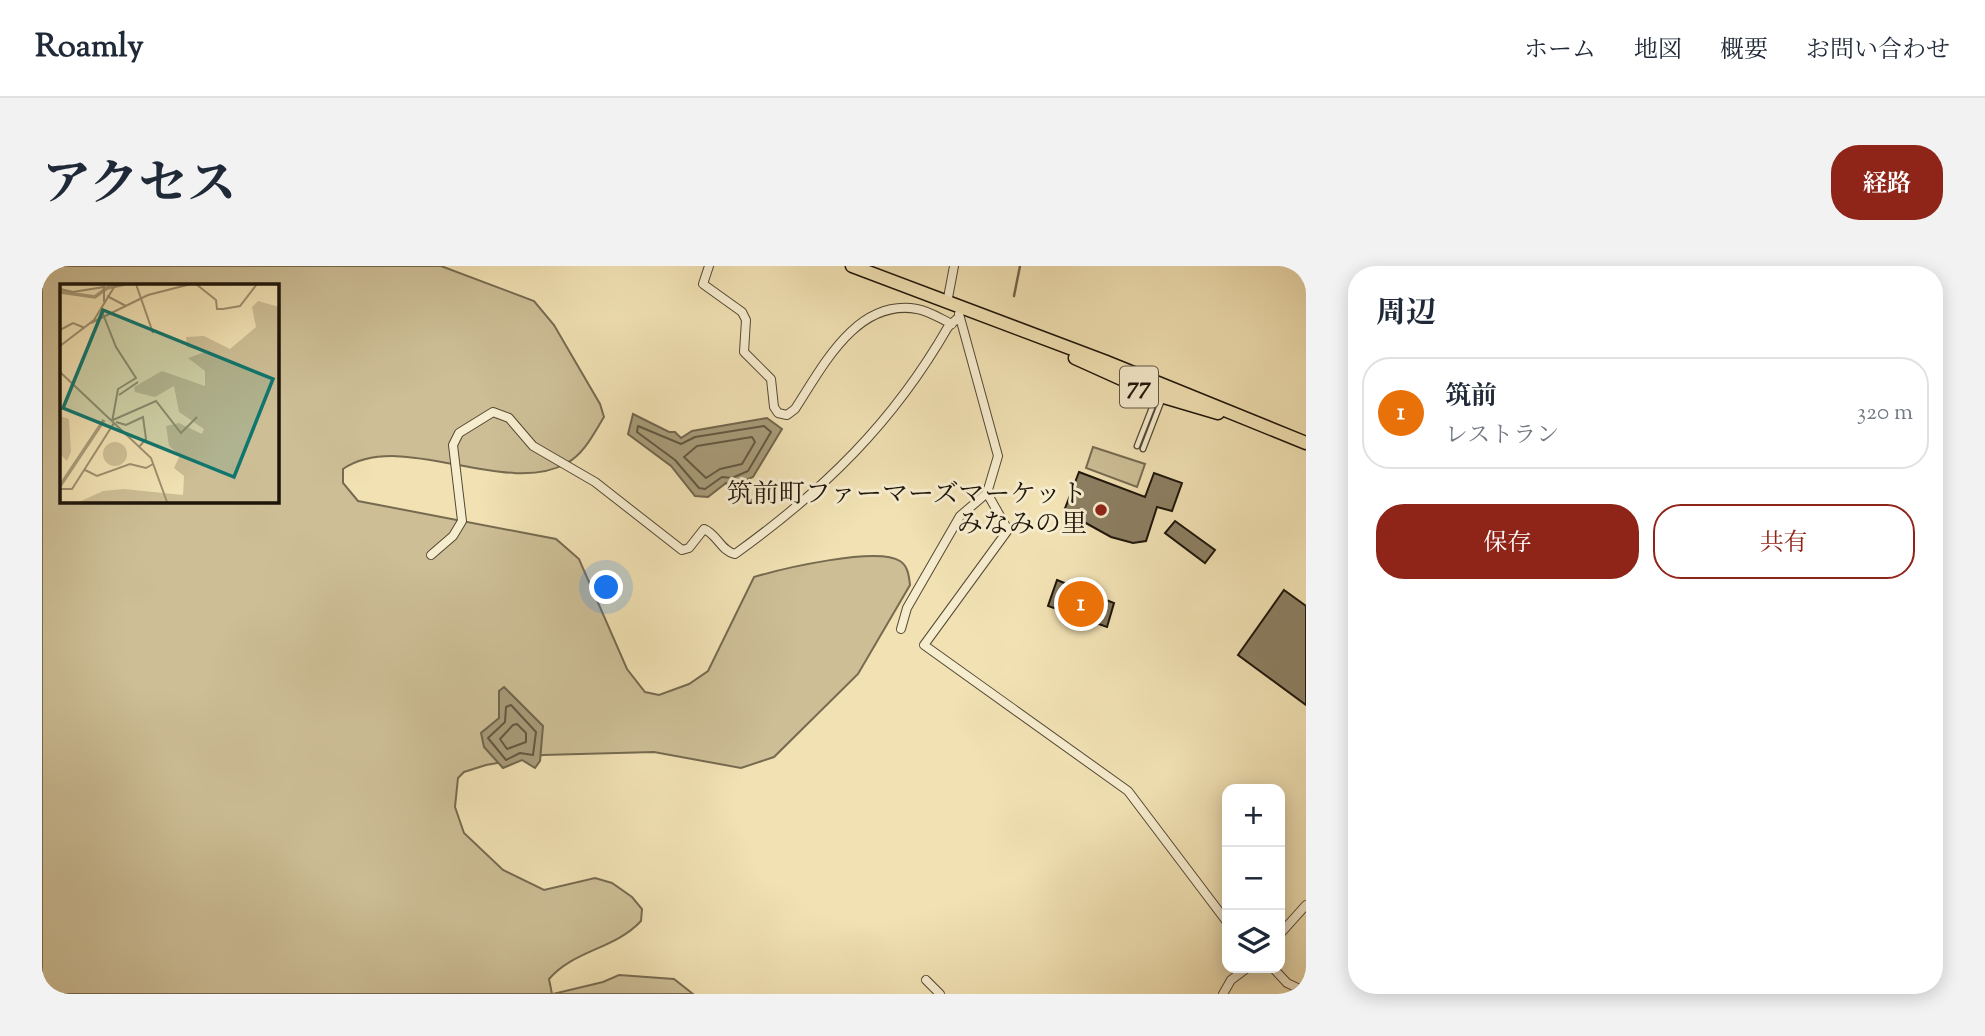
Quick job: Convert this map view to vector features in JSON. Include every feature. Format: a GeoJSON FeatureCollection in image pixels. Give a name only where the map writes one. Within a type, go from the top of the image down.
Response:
{"type":"FeatureCollection","features":[{"type":"Feature","properties":{"kind":"main road","name":"77"},"geometry":{"type":"LineString","coordinates":[[852,266],[947,303],[957,317],[1042,338],[1104,361],[1163,393]]}},
{"type":"Feature","properties":{"kind":"main road","name":"77"},"geometry":{"type":"LineString","coordinates":[[1042,338],[1071,356],[1163,393],[1243,417],[1306,443]]}},
{"type":"Feature","properties":{"kind":"street"},"geometry":{"type":"LineString","coordinates":[[709,266],[703,284],[742,312],[746,320],[744,352],[771,379],[774,407],[778,413],[787,415],[795,410],[839,342],[863,323],[892,310],[907,309],[957,317]]}},
{"type":"Feature","properties":{"kind":"street"},"geometry":{"type":"LineString","coordinates":[[947,303],[954,266]]}},
{"type":"Feature","properties":{"kind":"street"},"geometry":{"type":"LineString","coordinates":[[901,629],[906,608],[960,516],[987,493],[996,471],[998,456],[990,415],[957,317]]}},
{"type":"Feature","properties":{"kind":"street"},"geometry":{"type":"LineString","coordinates":[[431,555],[453,536],[462,521],[453,445],[459,433],[493,412],[509,418],[545,454],[595,482],[681,550],[690,548],[704,529],[708,530],[727,552],[735,554],[812,496],[844,466],[879,426],[957,317]]}},
{"type":"Feature","properties":{"kind":"street"},"geometry":{"type":"LineString","coordinates":[[987,493],[1008,530],[924,646],[1128,791],[1222,915]]}},
{"type":"Feature","properties":{"kind":"street"},"geometry":{"type":"LineString","coordinates":[[1285,928],[1306,905]]}},
{"type":"Feature","properties":{"kind":"street"},"geometry":{"type":"LineString","coordinates":[[1223,994],[1231,981],[1241,973]]}},
{"type":"Feature","properties":{"kind":"street"},"geometry":{"type":"LineString","coordinates":[[1278,973],[1287,983],[1306,992]]}},
{"type":"Feature","properties":{"kind":"street"},"geometry":{"type":"LineString","coordinates":[[926,980],[940,994]]}},
{"type":"Feature","properties":{"kind":"lane"},"geometry":{"type":"LineString","coordinates":[[1140,448],[1163,393]]}},
{"type":"Feature","properties":{"kind":"shaded area"},"geometry":{"type":"Polygon","coordinates":[[[42,266],[441,266],[534,301],[554,325],[600,404],[604,417],[579,454],[567,463],[542,472],[515,473],[394,456],[367,459],[343,469],[343,483],[358,501],[556,539],[579,559],[627,669],[645,692],[659,695],[689,684],[708,671],[754,577],[851,557],[888,557],[903,563],[910,585],[858,674],[774,757],[741,768],[654,752],[543,755],[486,765],[464,772],[458,778],[455,807],[464,833],[503,870],[544,890],[595,878],[612,883],[632,897],[642,909],[641,921],[631,930],[559,969],[549,979],[552,994],[42,994],[42,266]]]}},
{"type":"Feature","properties":{"kind":"shaded area"},"geometry":{"type":"Polygon","coordinates":[[[1093,447],[1145,464],[1137,487],[1086,468],[1093,447]]]}},
{"type":"Feature","properties":{"kind":"shaded area"},"geometry":{"type":"Polygon","coordinates":[[[619,975],[674,979],[693,994],[553,994],[603,982],[619,975]]]}},
{"type":"Feature","properties":{"kind":"water"},"geometry":{"type":"Polygon","coordinates":[[[633,414],[669,432],[675,432],[681,438],[692,431],[767,418],[782,429],[753,477],[729,487],[726,483],[708,497],[695,496],[671,466],[628,434],[633,414]]]}},
{"type":"Feature","properties":{"kind":"water"},"geometry":{"type":"Polygon","coordinates":[[[504,687],[543,726],[540,761],[535,768],[522,760],[503,768],[484,747],[481,733],[499,718],[499,691],[504,687]]]}},
{"type":"Feature","properties":{"kind":"building"},"geometry":{"type":"Polygon","coordinates":[[[1079,472],[1145,497],[1154,473],[1182,483],[1172,511],[1157,507],[1146,541],[1133,543],[1111,537],[1064,511],[1079,472]]]}},
{"type":"Feature","properties":{"kind":"building"},"geometry":{"type":"Polygon","coordinates":[[[1175,521],[1215,550],[1205,563],[1165,533],[1175,521]]]}},
{"type":"Feature","properties":{"kind":"building"},"geometry":{"type":"Polygon","coordinates":[[[1057,580],[1114,603],[1107,627],[1048,606],[1057,580]]]}},
{"type":"Feature","properties":{"kind":"building"},"geometry":{"type":"Polygon","coordinates":[[[1284,590],[1306,606],[1306,705],[1238,655],[1284,590]]]}},
{"type":"Feature","properties":{"kind":"waterway"},"geometry":{"type":"LineString","coordinates":[[1014,296],[1020,266]]}},
{"type":"Feature","properties":{"kind":"place","name":"筑前町ファーマーズマーケット みなみの里"},"geometry":{"type":"Point","coordinates":[1101,510]}},
{"type":"Feature","properties":{"kind":"place","name":"筑前"},"geometry":{"type":"Point","coordinates":[1081,604]}}]}
